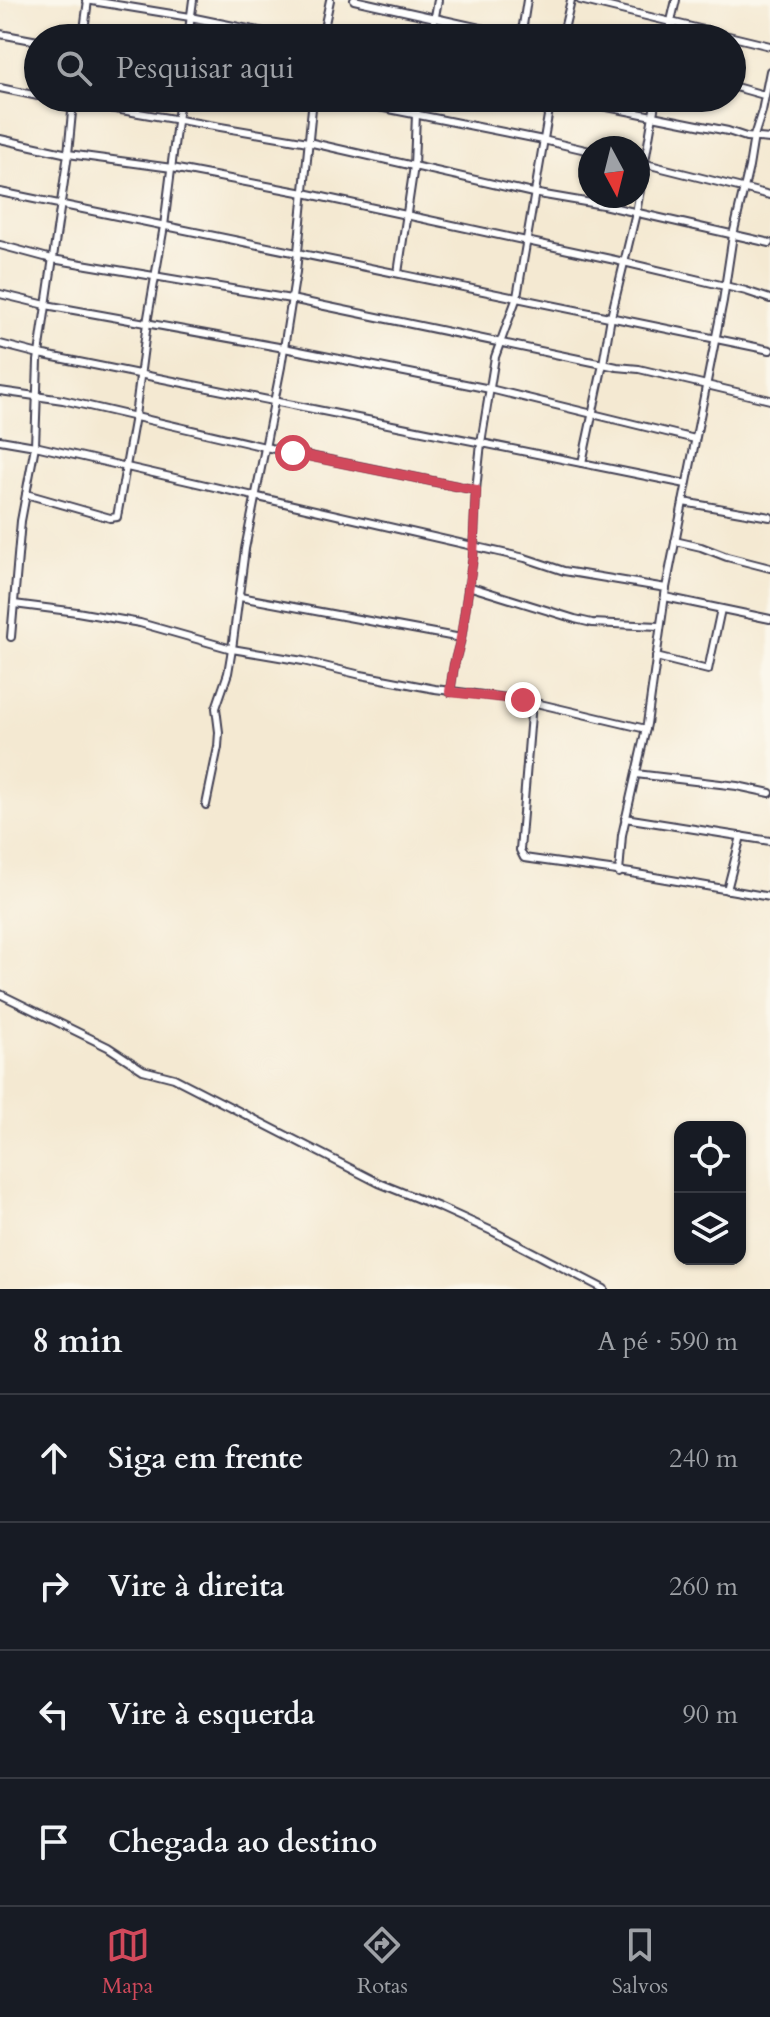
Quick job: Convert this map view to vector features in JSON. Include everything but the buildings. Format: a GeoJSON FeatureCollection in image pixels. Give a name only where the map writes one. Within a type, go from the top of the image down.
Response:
{"type":"FeatureCollection","features":[{"type":"Feature","properties":{"kind":"street"},"geometry":{"type":"LineString","coordinates":[[84,24],[87,0],[224,24]]}},
{"type":"Feature","properties":{"kind":"street"},"geometry":{"type":"LineString","coordinates":[[189,24],[193,0]]}},
{"type":"Feature","properties":{"kind":"street"},"geometry":{"type":"LineString","coordinates":[[325,24],[330,0]]}},
{"type":"Feature","properties":{"kind":"street"},"geometry":{"type":"LineString","coordinates":[[354,0],[461,24]]}},
{"type":"Feature","properties":{"kind":"street"},"geometry":{"type":"LineString","coordinates":[[433,24],[438,0]]}},
{"type":"Feature","properties":{"kind":"street"},"geometry":{"type":"LineString","coordinates":[[524,24],[527,0]]}},
{"type":"Feature","properties":{"kind":"street"},"geometry":{"type":"LineString","coordinates":[[565,24],[571,0]]}},
{"type":"Feature","properties":{"kind":"street"},"geometry":{"type":"LineString","coordinates":[[580,0],[679,24]]}},
{"type":"Feature","properties":{"kind":"street"},"geometry":{"type":"LineString","coordinates":[[671,22],[676,0]]}},
{"type":"Feature","properties":{"kind":"street"},"geometry":{"type":"LineString","coordinates":[[0,34],[24,38]]}},
{"type":"Feature","properties":{"kind":"street"},"geometry":{"type":"LineString","coordinates":[[746,40],[770,46]]}},
{"type":"Feature","properties":{"kind":"street"},"geometry":{"type":"LineString","coordinates":[[619,873],[625,818],[646,729],[666,588],[716,338],[733,235],[770,71]]}},
{"type":"Feature","properties":{"kind":"street"},"geometry":{"type":"LineString","coordinates":[[0,88],[24,93]]}},
{"type":"Feature","properties":{"kind":"street"},"geometry":{"type":"LineString","coordinates":[[746,91],[766,98]]}},
{"type":"Feature","properties":{"kind":"street"},"geometry":{"type":"LineString","coordinates":[[11,637],[21,521],[35,446],[39,354],[72,112]]}},
{"type":"Feature","properties":{"kind":"street"},"geometry":{"type":"LineString","coordinates":[[132,112],[308,142],[770,243]]}},
{"type":"Feature","properties":{"kind":"street"},"geometry":{"type":"LineString","coordinates":[[26,494],[114,519],[117,517],[164,226],[178,112]]}},
{"type":"Feature","properties":{"kind":"street"},"geometry":{"type":"LineString","coordinates":[[206,805],[218,747],[216,708],[228,673],[245,549],[284,348],[298,253],[311,112]]}},
{"type":"Feature","properties":{"kind":"street"},"geometry":{"type":"LineString","coordinates":[[406,112],[578,148]]}},
{"type":"Feature","properties":{"kind":"street"},"geometry":{"type":"LineString","coordinates":[[450,692],[474,547],[481,443],[495,357],[517,297],[548,112]]}},
{"type":"Feature","properties":{"kind":"street"},"geometry":{"type":"LineString","coordinates":[[628,112],[746,137],[770,139]]}},
{"type":"Feature","properties":{"kind":"street"},"geometry":{"type":"LineString","coordinates":[[648,136],[653,112]]}},
{"type":"Feature","properties":{"kind":"street"},"geometry":{"type":"LineString","coordinates":[[398,273],[414,166],[416,114]]}},
{"type":"Feature","properties":{"kind":"street"},"geometry":{"type":"LineString","coordinates":[[0,139],[68,154],[172,168],[304,193],[625,263],[770,299]]}},
{"type":"Feature","properties":{"kind":"street"},"geometry":{"type":"LineString","coordinates":[[650,165],[770,195]]}},
{"type":"Feature","properties":{"kind":"street"},"geometry":{"type":"LineString","coordinates":[[0,192],[770,350]]}},
{"type":"Feature","properties":{"kind":"street"},"geometry":{"type":"LineString","coordinates":[[582,463],[637,208]]}},
{"type":"Feature","properties":{"kind":"street"},"geometry":{"type":"LineString","coordinates":[[0,245],[52,259],[291,299],[707,384],[770,400]]}},
{"type":"Feature","properties":{"kind":"street"},"geometry":{"type":"LineString","coordinates":[[0,294],[490,389],[695,439]]}},
{"type":"Feature","properties":{"kind":"street"},"geometry":{"type":"LineString","coordinates":[[0,344],[686,484]]}},
{"type":"Feature","properties":{"kind":"street"},"geometry":{"type":"LineString","coordinates":[[0,391],[135,416],[265,447],[476,490]]}},
{"type":"Feature","properties":{"kind":"street"},"geometry":{"type":"LineString","coordinates":[[0,440],[525,558],[564,571],[666,588]]}},
{"type":"Feature","properties":{"kind":"street"},"geometry":{"type":"LineString","coordinates":[[683,502],[770,517]]}},
{"type":"Feature","properties":{"kind":"street"},"geometry":{"type":"LineString","coordinates":[[675,541],[770,568]]}},
{"type":"Feature","properties":{"kind":"street"},"geometry":{"type":"LineString","coordinates":[[468,586],[583,621],[659,626]]}},
{"type":"Feature","properties":{"kind":"street"},"geometry":{"type":"LineString","coordinates":[[240,597],[461,638]]}},
{"type":"Feature","properties":{"kind":"street"},"geometry":{"type":"LineString","coordinates":[[665,597],[770,619]]}},
{"type":"Feature","properties":{"kind":"street"},"geometry":{"type":"LineString","coordinates":[[14,604],[140,623],[232,649],[450,692],[532,702],[646,729]]}},
{"type":"Feature","properties":{"kind":"street"},"geometry":{"type":"LineString","coordinates":[[656,657],[708,670],[721,609]]}},
{"type":"Feature","properties":{"kind":"street"},"geometry":{"type":"LineString","coordinates":[[532,702],[522,810],[520,850],[524,858],[770,897]]}},
{"type":"Feature","properties":{"kind":"street"},"geometry":{"type":"LineString","coordinates":[[636,774],[770,793]]}},
{"type":"Feature","properties":{"kind":"street"},"geometry":{"type":"LineString","coordinates":[[625,818],[770,841]]}},
{"type":"Feature","properties":{"kind":"street"},"geometry":{"type":"LineString","coordinates":[[727,890],[741,836]]}},
{"type":"Feature","properties":{"kind":"street"},"geometry":{"type":"LineString","coordinates":[[0,994],[108,1047],[143,1070],[185,1083],[379,1183],[494,1232],[604,1289]]}},
{"type":"Feature","properties":{"kind":"route"},"geometry":{"type":"LineString","coordinates":[[293,453],[476,490],[473,557],[450,692],[523,700]]}}]}
